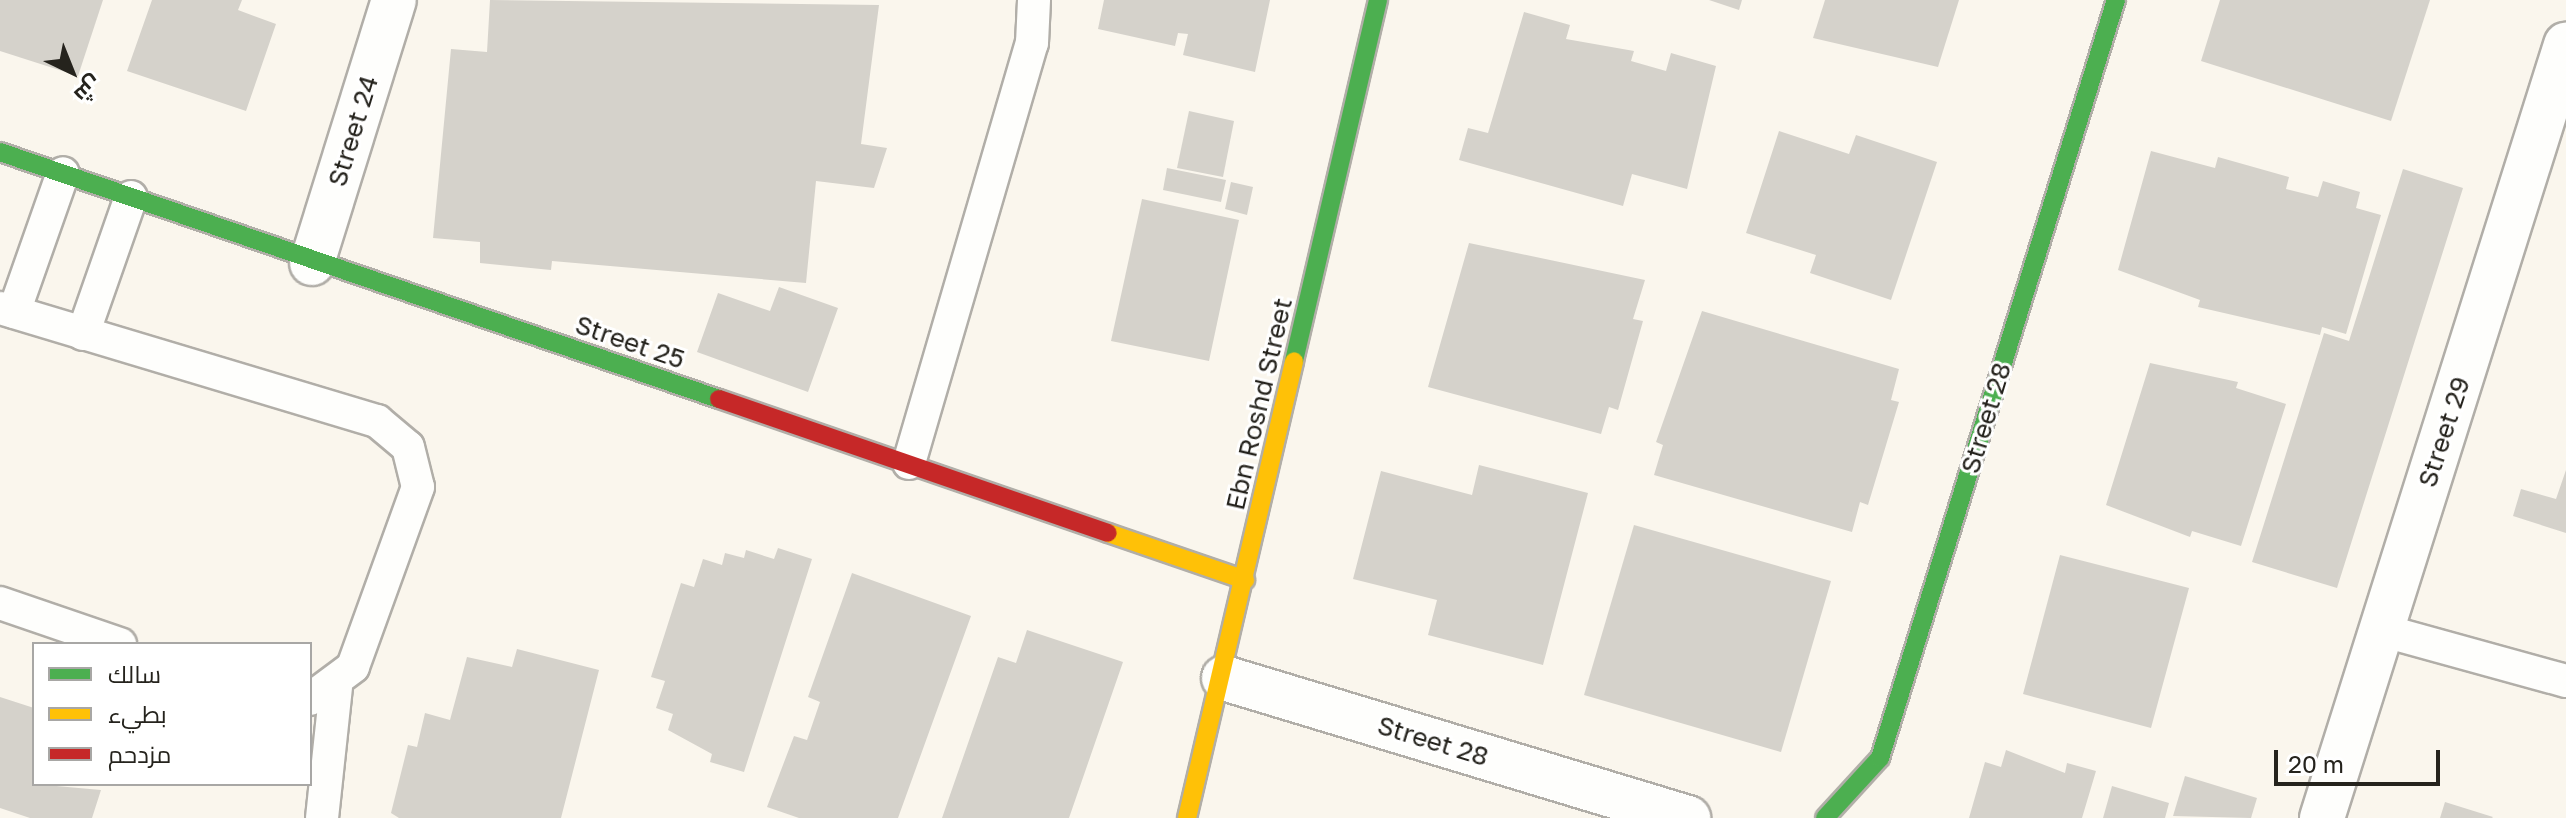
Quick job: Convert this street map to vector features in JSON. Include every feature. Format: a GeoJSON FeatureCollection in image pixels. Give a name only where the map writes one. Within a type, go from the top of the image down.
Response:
{"type":"FeatureCollection","features":[{"type":"Feature","properties":{"kind":"street","name":"Street 24"},"geometry":{"type":"LineString","coordinates":[[312,263],[394,0]]}},
{"type":"Feature","properties":{"kind":"street","name":"Ebn Roshd Street"},"geometry":{"type":"LineString","coordinates":[[1187,818],[1224,678],[1378,0]]}},
{"type":"Feature","properties":{"kind":"street","name":"Street 28"},"geometry":{"type":"LineString","coordinates":[[1825,818],[1880,758],[2116,0]]}},
{"type":"Feature","properties":{"kind":"street","name":"Street 29"},"geometry":{"type":"LineString","coordinates":[[2322,818],[2566,45]]}},
{"type":"Feature","properties":{"kind":"street","name":"Street 25"},"geometry":{"type":"LineString","coordinates":[[0,152],[312,263],[909,463],[1245,580]]}},
{"type":"Feature","properties":{"kind":"street","name":"Street 28"},"geometry":{"type":"LineString","coordinates":[[1224,678],[1688,818]]}},
{"type":"Feature","properties":{"kind":"lane"},"geometry":{"type":"LineString","coordinates":[[909,463],[1032,43],[1034,0]]}},
{"type":"Feature","properties":{"kind":"lane"},"geometry":{"type":"LineString","coordinates":[[63,173],[7,310],[377,421],[408,447],[418,487],[353,667],[323,693],[322,818]]}},
{"type":"Feature","properties":{"kind":"lane"},"geometry":{"type":"LineString","coordinates":[[83,334],[131,197]]}},
{"type":"Feature","properties":{"kind":"lane"},"geometry":{"type":"LineString","coordinates":[[0,603],[114,642]]}},
{"type":"Feature","properties":{"kind":"lane"},"geometry":{"type":"LineString","coordinates":[[2381,630],[2566,681]]}},
{"type":"Feature","properties":{"kind":"building"},"geometry":{"type":"Polygon","coordinates":[[[0,0],[103,0],[78,76],[0,51],[0,0]]]}},
{"type":"Feature","properties":{"kind":"building"},"geometry":{"type":"Polygon","coordinates":[[[152,0],[242,0],[238,10],[276,24],[246,111],[127,71],[152,0]]]}},
{"type":"Feature","properties":{"kind":"building"},"geometry":{"type":"Polygon","coordinates":[[[490,0],[879,5],[861,144],[887,148],[874,188],[816,181],[806,283],[552,261],[551,270],[480,263],[480,242],[433,238],[451,49],[487,52],[490,0]]]}},
{"type":"Feature","properties":{"kind":"building"},"geometry":{"type":"Polygon","coordinates":[[[1104,0],[1270,0],[1255,72],[1183,55],[1188,34],[1178,33],[1175,46],[1098,29],[1104,0]]]}},
{"type":"Feature","properties":{"kind":"building"},"geometry":{"type":"Polygon","coordinates":[[[1709,0],[1742,0],[1739,10],[1709,0]]]}},
{"type":"Feature","properties":{"kind":"building"},"geometry":{"type":"Polygon","coordinates":[[[1825,0],[1959,0],[1938,67],[1813,38],[1825,0]]]}},
{"type":"Feature","properties":{"kind":"building"},"geometry":{"type":"Polygon","coordinates":[[[2220,0],[2430,0],[2391,121],[2201,61],[2220,0]]]}},
{"type":"Feature","properties":{"kind":"building"},"geometry":{"type":"Polygon","coordinates":[[[1524,12],[1570,25],[1566,39],[1634,51],[1631,61],[1666,71],[1671,53],[1716,66],[1687,189],[1632,174],[1623,206],[1459,160],[1468,128],[1488,133],[1524,12]]]}},
{"type":"Feature","properties":{"kind":"building"},"geometry":{"type":"Polygon","coordinates":[[[1189,111],[1234,121],[1223,177],[1177,168],[1189,111]]]}},
{"type":"Feature","properties":{"kind":"building"},"geometry":{"type":"Polygon","coordinates":[[[1779,131],[1849,154],[1856,135],[1937,162],[1891,300],[1810,273],[1816,255],[1746,233],[1779,131]]]}},
{"type":"Feature","properties":{"kind":"building"},"geometry":{"type":"Polygon","coordinates":[[[2151,151],[2215,168],[2218,157],[2289,177],[2286,189],[2318,197],[2323,181],[2360,192],[2356,208],[2381,215],[2346,334],[2322,327],[2320,335],[2198,307],[2200,300],[2118,270],[2151,151]]]}},
{"type":"Feature","properties":{"kind":"building"},"geometry":{"type":"Polygon","coordinates":[[[1167,168],[1226,180],[1221,202],[1163,190],[1167,168]]]}},
{"type":"Feature","properties":{"kind":"building"},"geometry":{"type":"Polygon","coordinates":[[[2403,169],[2463,188],[2337,588],[2252,562],[2324,333],[2349,341],[2403,169]]]}},
{"type":"Feature","properties":{"kind":"building"},"geometry":{"type":"Polygon","coordinates":[[[1231,182],[1253,187],[1247,215],[1225,209],[1231,182]]]}},
{"type":"Feature","properties":{"kind":"building"},"geometry":{"type":"Polygon","coordinates":[[[1142,199],[1239,220],[1209,361],[1111,341],[1142,199]]]}},
{"type":"Feature","properties":{"kind":"building"},"geometry":{"type":"Polygon","coordinates":[[[1469,243],[1645,280],[1633,319],[1643,321],[1618,410],[1609,407],[1601,434],[1428,387],[1469,243]]]}},
{"type":"Feature","properties":{"kind":"building"},"geometry":{"type":"Polygon","coordinates":[[[779,287],[838,308],[808,392],[697,352],[718,293],[770,311],[779,287]]]}},
{"type":"Feature","properties":{"kind":"building"},"geometry":{"type":"Polygon","coordinates":[[[1702,311],[1899,369],[1891,400],[1899,402],[1868,505],[1860,502],[1852,532],[1654,475],[1663,445],[1656,442],[1702,311]]]}},
{"type":"Feature","properties":{"kind":"building"},"geometry":{"type":"Polygon","coordinates":[[[2150,363],[2238,382],[2236,388],[2286,404],[2241,546],[2192,531],[2190,537],[2106,505],[2150,363]]]}},
{"type":"Feature","properties":{"kind":"building"},"geometry":{"type":"Polygon","coordinates":[[[1479,465],[1588,493],[1543,665],[1428,635],[1437,600],[1353,579],[1381,471],[1472,495],[1479,465]]]}},
{"type":"Feature","properties":{"kind":"building"},"geometry":{"type":"Polygon","coordinates":[[[2566,470],[2566,533],[2513,516],[2521,489],[2556,499],[2566,470]]]}},
{"type":"Feature","properties":{"kind":"building"},"geometry":{"type":"Polygon","coordinates":[[[1634,525],[1831,581],[1781,752],[1584,695],[1634,525]]]}},
{"type":"Feature","properties":{"kind":"building"},"geometry":{"type":"Polygon","coordinates":[[[778,548],[812,559],[744,772],[710,762],[712,754],[668,730],[673,714],[656,708],[665,681],[651,677],[681,583],[694,587],[703,559],[722,565],[725,553],[744,558],[746,550],[774,559],[778,548]]]}},
{"type":"Feature","properties":{"kind":"building"},"geometry":{"type":"Polygon","coordinates":[[[2060,555],[2189,588],[2151,728],[2023,694],[2060,555]]]}},
{"type":"Feature","properties":{"kind":"building"},"geometry":{"type":"Polygon","coordinates":[[[852,573],[971,616],[898,818],[799,818],[767,807],[794,736],[807,740],[820,702],[808,697],[852,573]]]}},
{"type":"Feature","properties":{"kind":"building"},"geometry":{"type":"Polygon","coordinates":[[[1027,630],[1123,662],[1069,818],[942,818],[998,657],[1016,663],[1027,630]]]}},
{"type":"Feature","properties":{"kind":"building"},"geometry":{"type":"Polygon","coordinates":[[[517,649],[599,670],[561,818],[399,818],[391,813],[408,745],[417,747],[425,713],[450,720],[467,657],[512,667],[517,649]]]}},
{"type":"Feature","properties":{"kind":"building"},"geometry":{"type":"Polygon","coordinates":[[[0,697],[32,707],[32,786],[101,790],[92,818],[30,818],[0,808],[0,697]]]}},
{"type":"Feature","properties":{"kind":"building"},"geometry":{"type":"Polygon","coordinates":[[[2006,750],[2065,773],[2067,763],[2096,771],[2082,818],[1969,818],[1985,762],[2001,767],[2006,750]]]}},
{"type":"Feature","properties":{"kind":"building"},"geometry":{"type":"Polygon","coordinates":[[[2185,776],[2257,798],[2251,818],[2173,816],[2185,776]]]}},
{"type":"Feature","properties":{"kind":"building"},"geometry":{"type":"Polygon","coordinates":[[[2112,786],[2169,803],[2165,818],[2103,818],[2112,786]]]}},
{"type":"Feature","properties":{"kind":"building"},"geometry":{"type":"Polygon","coordinates":[[[2445,802],[2493,817],[2440,818],[2445,802]]]}},
{"type":"Feature","properties":{"kind":"traffic: fast"},"geometry":{"type":"LineString","coordinates":[[1294,361],[1378,0]]}},
{"type":"Feature","properties":{"kind":"traffic: fast"},"geometry":{"type":"LineString","coordinates":[[1825,818],[1880,758],[2116,0]]}},
{"type":"Feature","properties":{"kind":"traffic: fast"},"geometry":{"type":"LineString","coordinates":[[0,152],[719,399]]}},
{"type":"Feature","properties":{"kind":"traffic: slow"},"geometry":{"type":"LineString","coordinates":[[1187,818],[1294,361]]}},
{"type":"Feature","properties":{"kind":"traffic: slow"},"geometry":{"type":"LineString","coordinates":[[1108,533],[1245,580]]}},
{"type":"Feature","properties":{"kind":"traffic: jam"},"geometry":{"type":"LineString","coordinates":[[719,399],[1108,533]]}}]}
